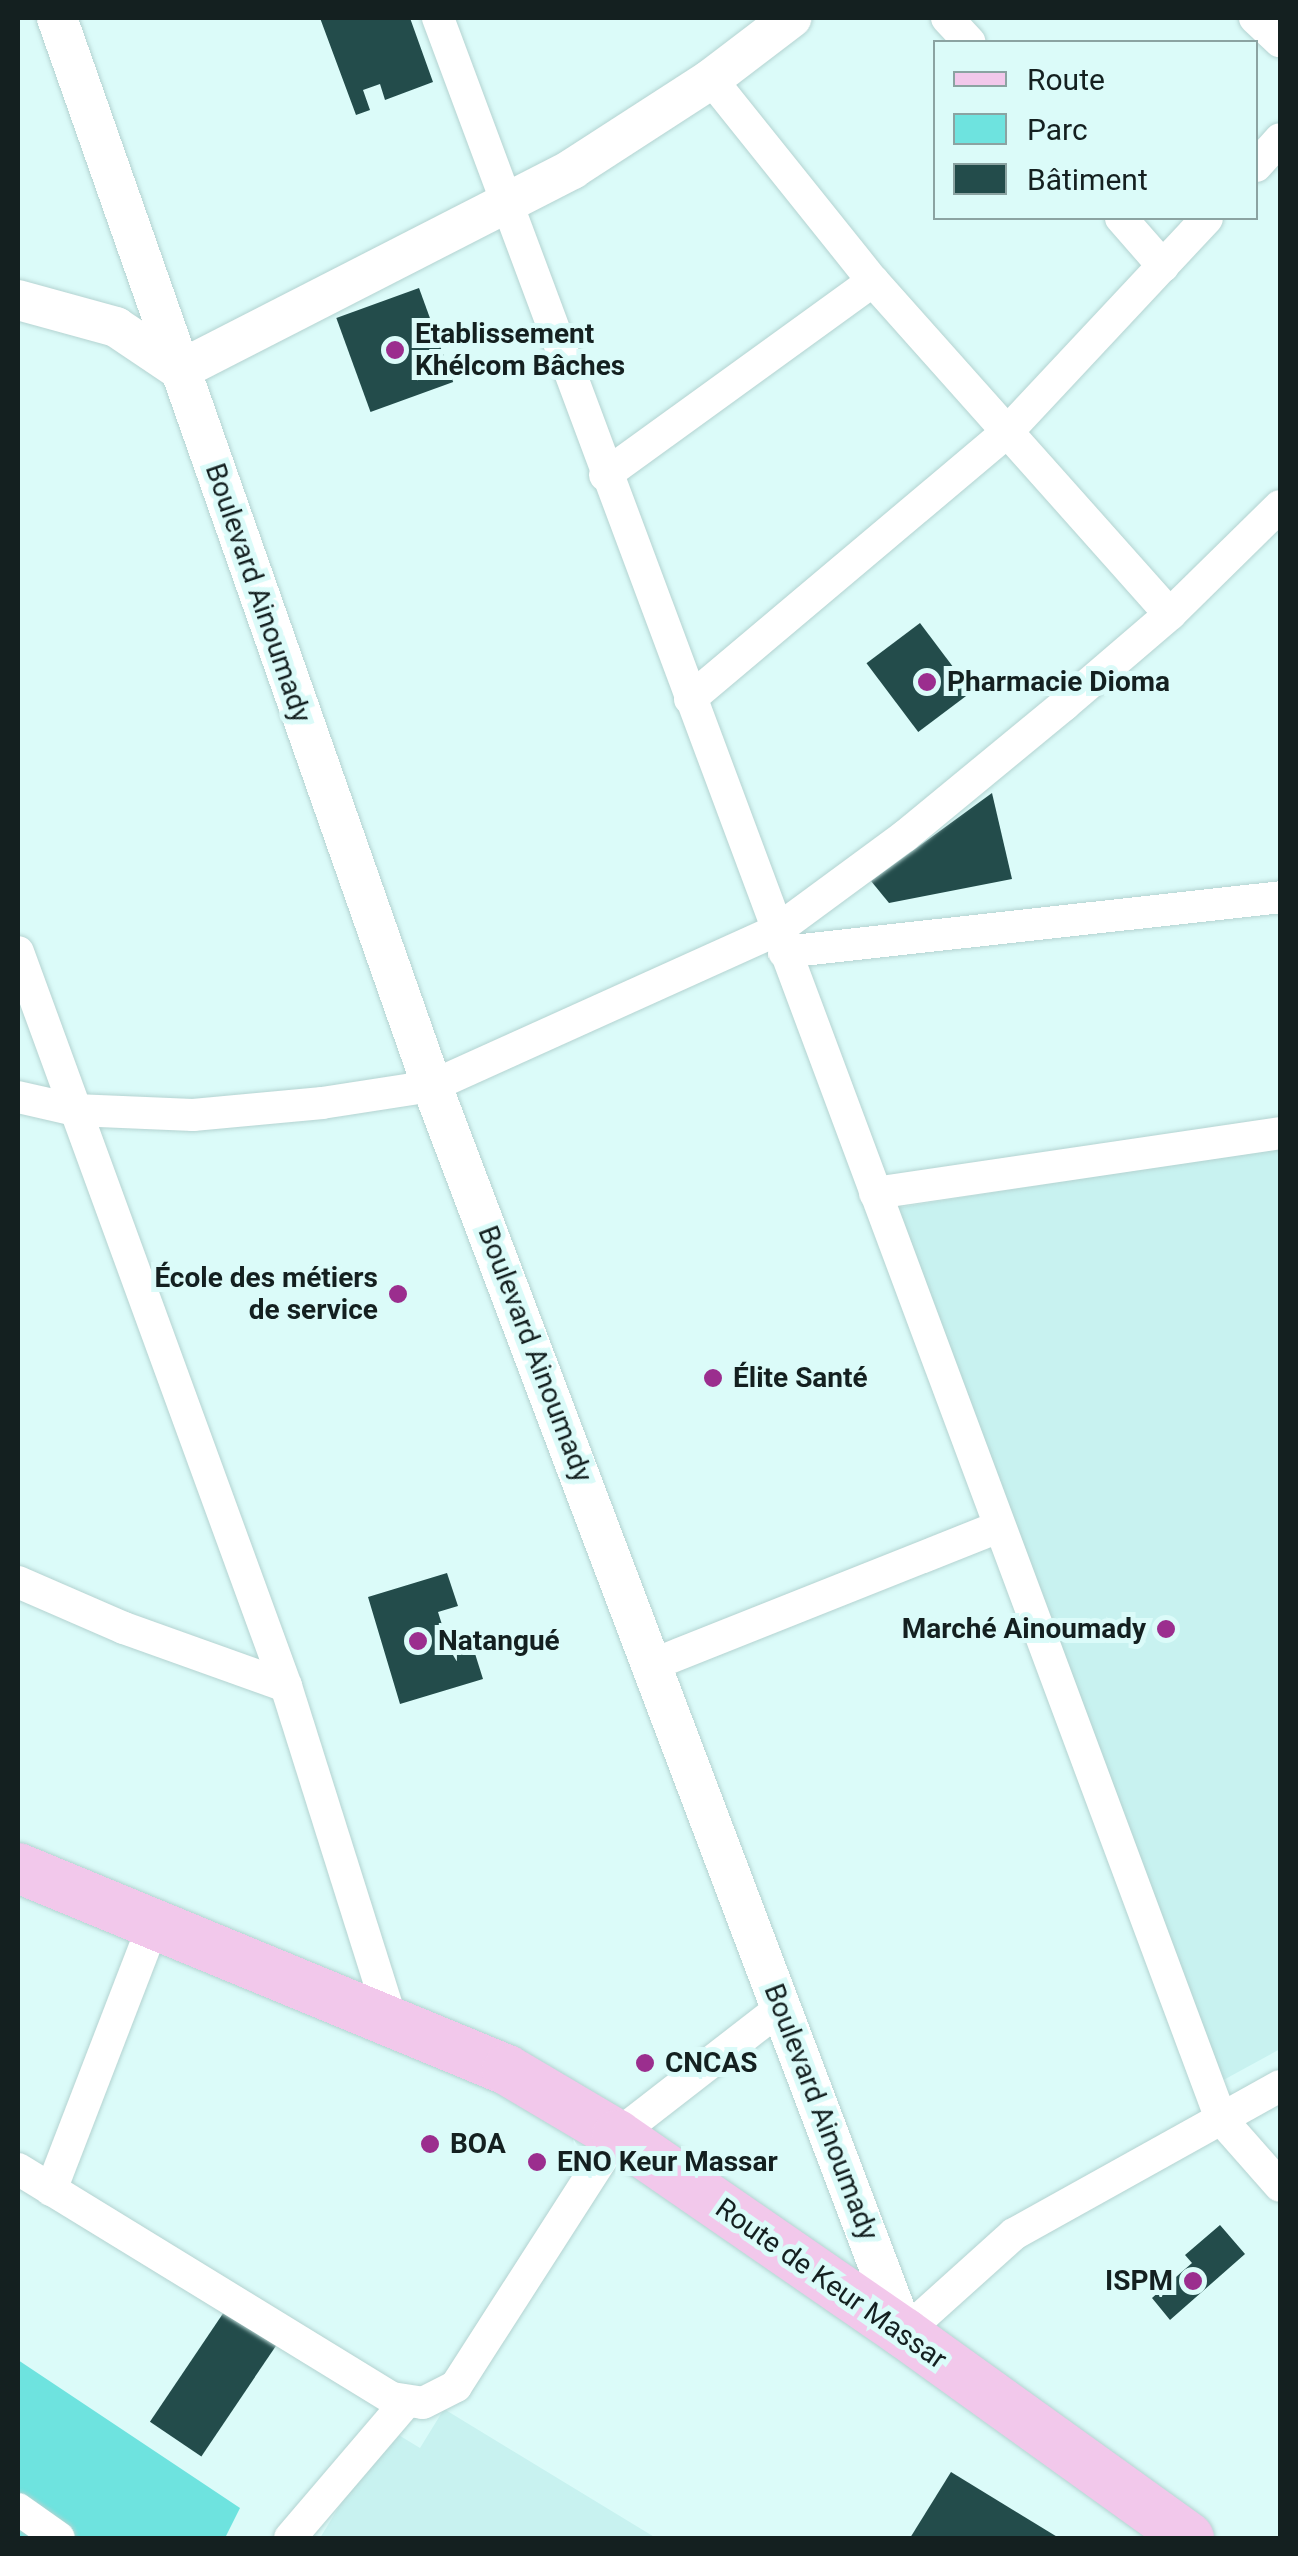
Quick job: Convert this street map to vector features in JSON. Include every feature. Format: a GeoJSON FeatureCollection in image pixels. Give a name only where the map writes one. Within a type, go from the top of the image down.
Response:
{"type":"FeatureCollection","features":[{"type":"Feature","properties":{"kind":"main road","name":"Route de Keur Massar"},"geometry":{"type":"LineString","coordinates":[[18,1868],[507,2070],[617,2135],[904,2333],[1188,2538]]}},
{"type":"Feature","properties":{"kind":"street","name":"Boulevard Ainoumady"},"geometry":{"type":"LineString","coordinates":[[57,18],[432,1086],[654,1664],[904,2333]]}},
{"type":"Feature","properties":{"kind":"street"},"geometry":{"type":"LineString","coordinates":[[438,18],[1221,2119],[1280,2186]]}},
{"type":"Feature","properties":{"kind":"street"},"geometry":{"type":"LineString","coordinates":[[18,300],[116,327],[180,370],[572,168],[711,80],[791,18]]}},
{"type":"Feature","properties":{"kind":"street"},"geometry":{"type":"LineString","coordinates":[[947,18],[967,40]]}},
{"type":"Feature","properties":{"kind":"street"},"geometry":{"type":"LineString","coordinates":[[1255,18],[1280,41]]}},
{"type":"Feature","properties":{"kind":"street"},"geometry":{"type":"LineString","coordinates":[[711,80],[873,281],[1170,614]]}},
{"type":"Feature","properties":{"kind":"street"},"geometry":{"type":"LineString","coordinates":[[1258,164],[1280,139]]}},
{"type":"Feature","properties":{"kind":"street"},"geometry":{"type":"LineString","coordinates":[[1123,220],[1163,266]]}},
{"type":"Feature","properties":{"kind":"street"},"geometry":{"type":"LineString","coordinates":[[690,699],[1008,431],[1205,220]]}},
{"type":"Feature","properties":{"kind":"street"},"geometry":{"type":"LineString","coordinates":[[606,474],[873,281]]}},
{"type":"Feature","properties":{"kind":"street"},"geometry":{"type":"LineString","coordinates":[[780,942],[1170,614],[1280,506]]}},
{"type":"Feature","properties":{"kind":"street"},"geometry":{"type":"LineString","coordinates":[[18,1097],[76,1110],[193,1114],[322,1103],[432,1086],[780,942],[1280,897]]}},
{"type":"Feature","properties":{"kind":"street"},"geometry":{"type":"LineString","coordinates":[[18,952],[286,1686],[392,2022]]}},
{"type":"Feature","properties":{"kind":"street"},"geometry":{"type":"LineString","coordinates":[[875,1193],[1280,1133]]}},
{"type":"Feature","properties":{"kind":"street"},"geometry":{"type":"LineString","coordinates":[[654,1664],[999,1527]]}},
{"type":"Feature","properties":{"kind":"street"},"geometry":{"type":"LineString","coordinates":[[18,1582],[124,1628],[286,1686]]}},
{"type":"Feature","properties":{"kind":"street"},"geometry":{"type":"LineString","coordinates":[[51,2190],[154,1924]]}},
{"type":"Feature","properties":{"kind":"street"},"geometry":{"type":"LineString","coordinates":[[18,2169],[392,2398],[423,2403],[456,2386],[617,2135],[782,2007]]}},
{"type":"Feature","properties":{"kind":"street"},"geometry":{"type":"LineString","coordinates":[[904,2333],[1014,2234],[1280,2086]]}},
{"type":"Feature","properties":{"kind":"street"},"geometry":{"type":"LineString","coordinates":[[290,2538],[406,2402]]}},
{"type":"Feature","properties":{"kind":"street"},"geometry":{"type":"LineString","coordinates":[[18,2508],[59,2538]]}},
{"type":"Feature","properties":{"kind":"shaded area","name":"Marché Ainoumady"},"geometry":{"type":"Polygon","coordinates":[[[1280,1147],[1280,2049],[1218,2083],[896,1208],[1280,1147]]]}},
{"type":"Feature","properties":{"kind":"shaded area"},"geometry":{"type":"Polygon","coordinates":[[[444,2409],[656,2538],[320,2538],[387,2428],[420,2448],[444,2409]]]}},
{"type":"Feature","properties":{"kind":"green space"},"geometry":{"type":"Polygon","coordinates":[[[18,2360],[240,2508],[225,2538],[18,2538],[18,2360]]]}},
{"type":"Feature","properties":{"kind":"building"},"geometry":{"type":"Polygon","coordinates":[[[320,18],[410,18],[433,82],[385,100],[380,84],[363,90],[370,110],[356,115],[320,18]]]}},
{"type":"Feature","properties":{"kind":"building","name":"Etablissement Khélcom Bâches"},"geometry":{"type":"Polygon","coordinates":[[[419,288],[453,382],[371,412],[336,318],[419,288]]]}},
{"type":"Feature","properties":{"kind":"building"},"geometry":{"type":"Polygon","coordinates":[[[920,623],[972,692],[918,732],[866,663],[920,623]]]}},
{"type":"Feature","properties":{"kind":"building"},"geometry":{"type":"Polygon","coordinates":[[[992,793],[1012,879],[889,903],[871,881],[992,793]]]}},
{"type":"Feature","properties":{"kind":"building"},"geometry":{"type":"Polygon","coordinates":[[[447,1573],[458,1606],[438,1612],[450,1650],[472,1644],[483,1679],[400,1704],[368,1597],[447,1573]]]}},
{"type":"Feature","properties":{"kind":"building","name":"ISPM"},"geometry":{"type":"Polygon","coordinates":[[[1220,2225],[1245,2254],[1170,2320],[1152,2298],[1192,2263],[1185,2255],[1220,2225]]]}},
{"type":"Feature","properties":{"kind":"building"},"geometry":{"type":"Polygon","coordinates":[[[226,2309],[277,2344],[201,2456],[150,2422],[226,2309]]]}},
{"type":"Feature","properties":{"kind":"building"},"geometry":{"type":"Polygon","coordinates":[[[951,2472],[1059,2538],[910,2538],[951,2472]]]}},
{"type":"Feature","properties":{"kind":"place","name":"Etablissement Khélcom Bâches"},"geometry":{"type":"Point","coordinates":[395,350]}},
{"type":"Feature","properties":{"kind":"place","name":"Pharmacie Dioma"},"geometry":{"type":"Point","coordinates":[927,682]}},
{"type":"Feature","properties":{"kind":"place","name":"École des métiers de service"},"geometry":{"type":"Point","coordinates":[398,1294]}},
{"type":"Feature","properties":{"kind":"place","name":"Élite Santé"},"geometry":{"type":"Point","coordinates":[713,1378]}},
{"type":"Feature","properties":{"kind":"place","name":"Marché Ainoumady"},"geometry":{"type":"Point","coordinates":[1166,1629]}},
{"type":"Feature","properties":{"kind":"place","name":"Natangué"},"geometry":{"type":"Point","coordinates":[418,1641]}},
{"type":"Feature","properties":{"kind":"place","name":"CNCAS"},"geometry":{"type":"Point","coordinates":[645,2063]}},
{"type":"Feature","properties":{"kind":"place","name":"BOA"},"geometry":{"type":"Point","coordinates":[430,2144]}},
{"type":"Feature","properties":{"kind":"place","name":"ENO Keur Massar"},"geometry":{"type":"Point","coordinates":[537,2162]}},
{"type":"Feature","properties":{"kind":"place","name":"ISPM"},"geometry":{"type":"Point","coordinates":[1193,2281]}}]}
